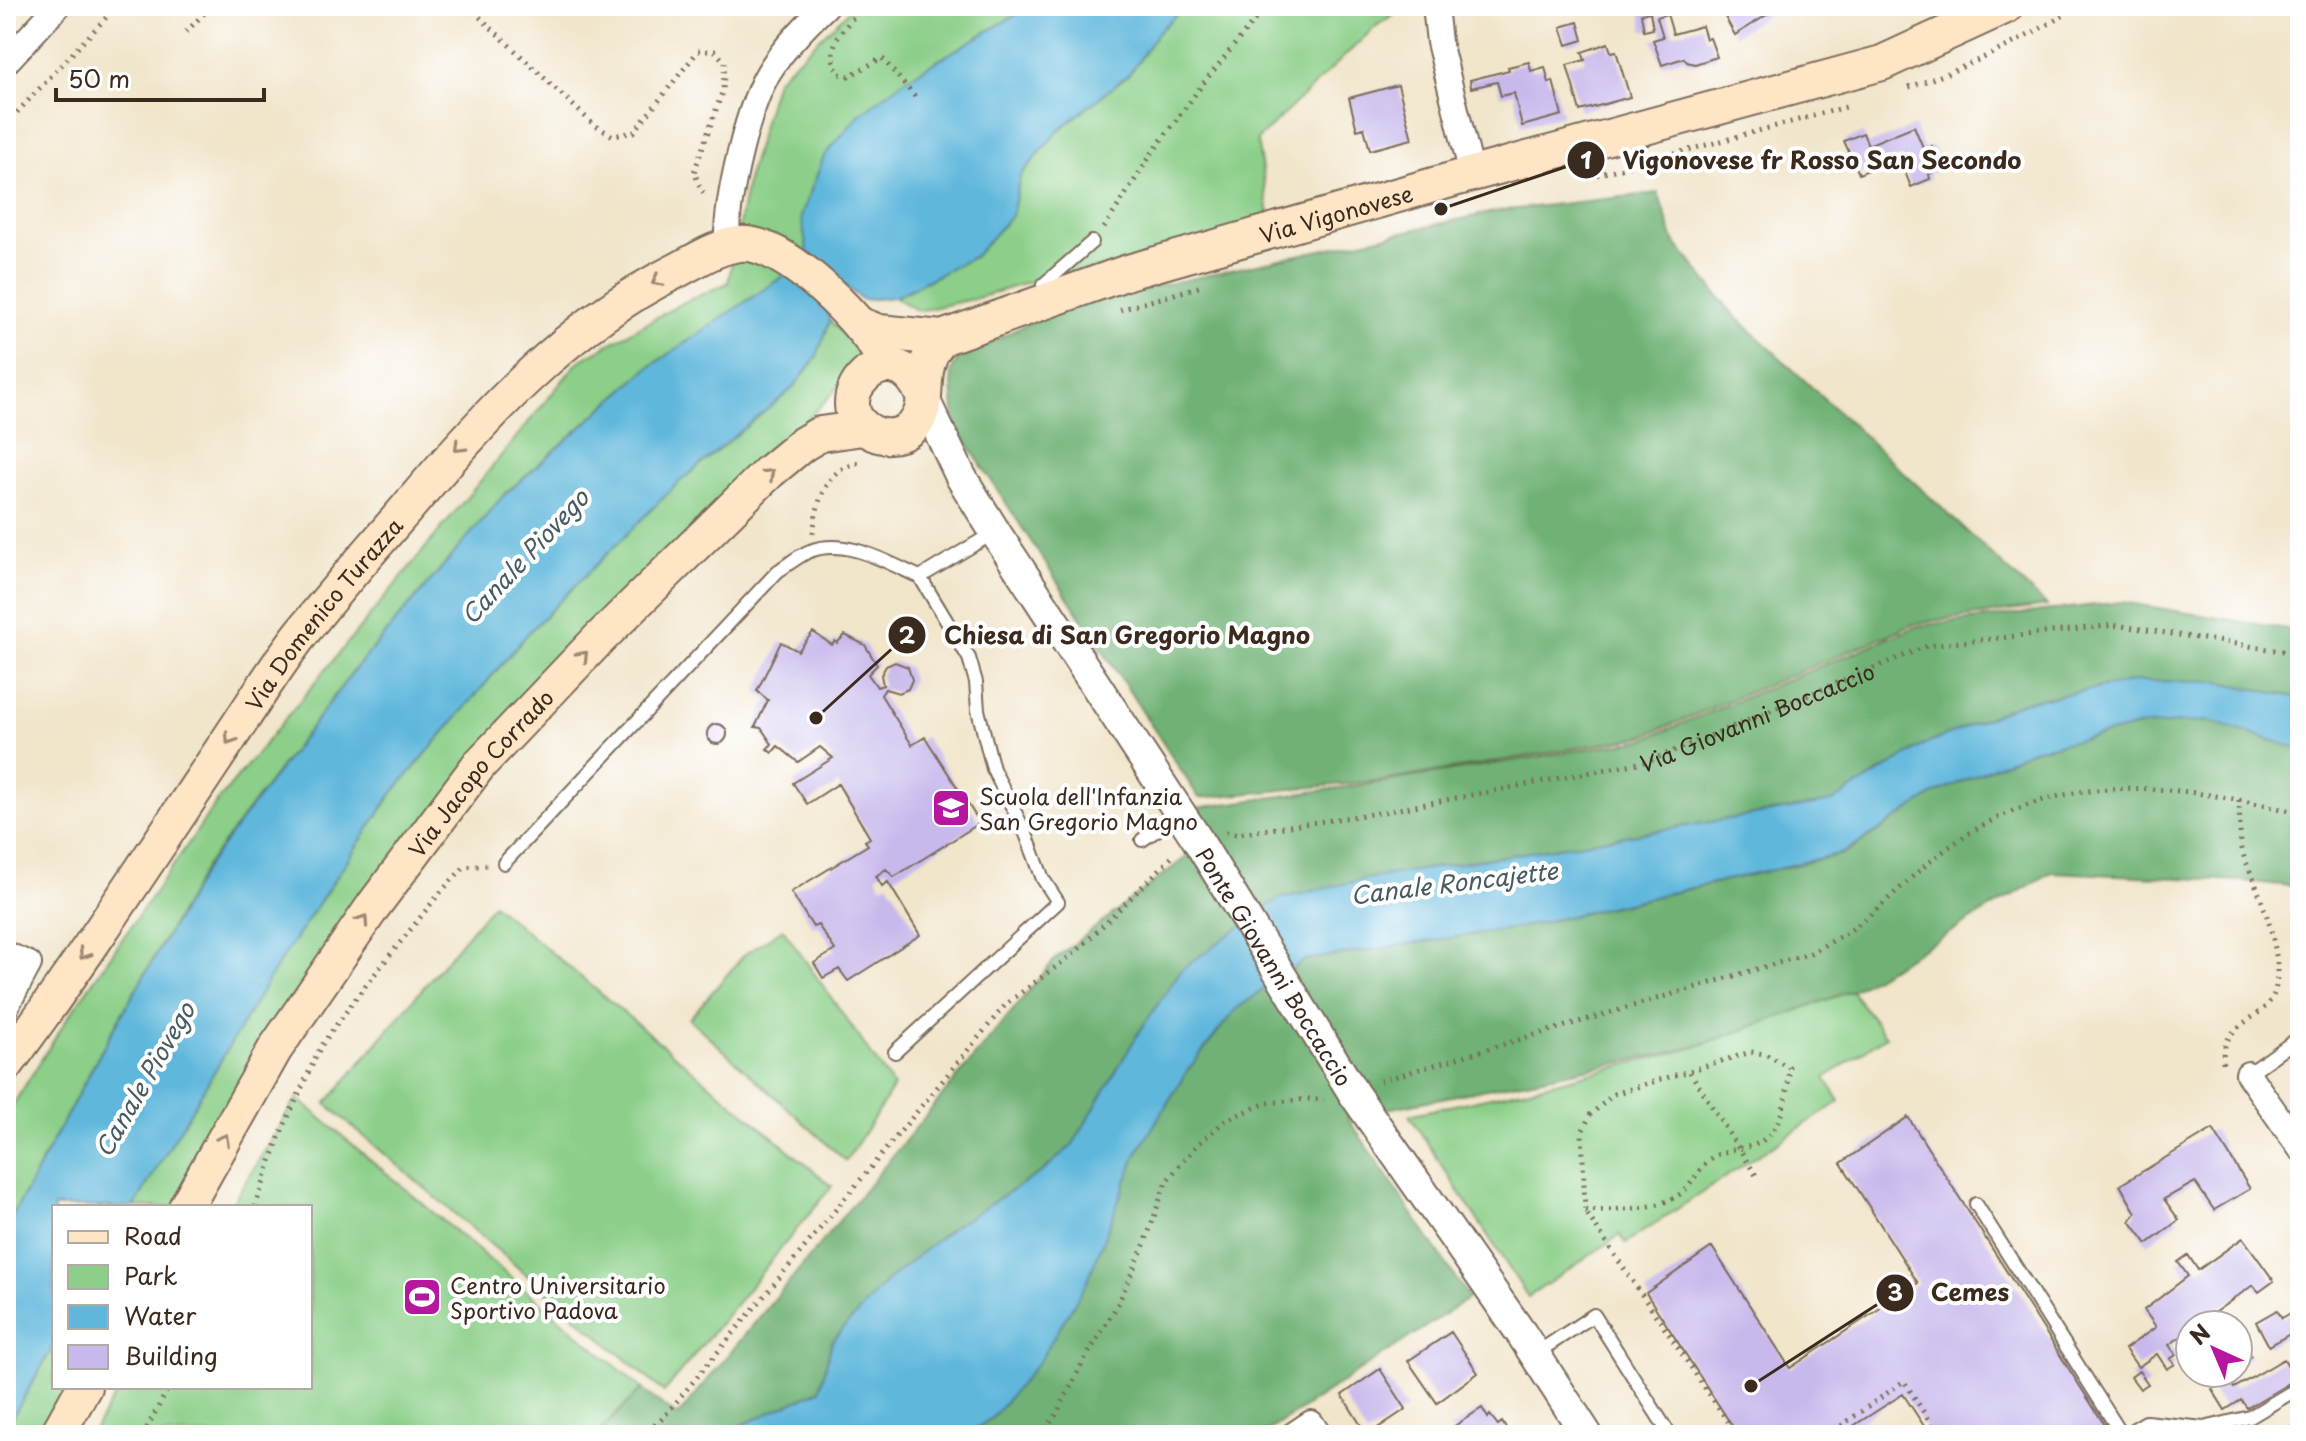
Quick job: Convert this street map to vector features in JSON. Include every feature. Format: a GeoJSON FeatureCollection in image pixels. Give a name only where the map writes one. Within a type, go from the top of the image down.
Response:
{"type":"FeatureCollection","features":[{"type":"Feature","properties":{"kind":"main road","name":"Via Vigonovese"},"geometry":{"type":"LineString","coordinates":[[890,366],[909,348],[933,338],[1128,272],[1472,174],[1882,63],[2006,6]]}},
{"type":"Feature","properties":{"kind":"main road"},"geometry":{"type":"LineString","coordinates":[[727,246],[743,243],[756,245],[792,262],[852,316],[890,366]]}},
{"type":"Feature","properties":{"kind":"main road","name":"Via Domenico Turazza"},"geometry":{"type":"LineString","coordinates":[[6,1065],[301,634],[449,457],[545,362],[596,319],[654,282],[727,246]]}},
{"type":"Feature","properties":{"kind":"main road"},"geometry":{"type":"LineString","coordinates":[[852,316],[879,332],[933,338],[921,414],[912,428],[897,436],[879,436],[863,428],[853,410],[855,389],[868,372],[890,366],[906,371],[917,381],[923,396]]}},
{"type":"Feature","properties":{"kind":"main road","name":"Via Jacopo Corrado"},"geometry":{"type":"LineString","coordinates":[[187,1205],[275,1049],[374,905],[479,765],[597,641],[769,472],[820,434],[863,428]]}},
{"type":"Feature","properties":{"kind":"main road"},"geometry":{"type":"LineString","coordinates":[[57,1435],[83,1389]]}},
{"type":"Feature","properties":{"kind":"street"},"geometry":{"type":"LineString","coordinates":[[727,246],[726,229],[750,117],[770,69],[804,26],[826,6]]}},
{"type":"Feature","properties":{"kind":"street"},"geometry":{"type":"LineString","coordinates":[[1435,6],[1439,42],[1472,174]]}},
{"type":"Feature","properties":{"kind":"street"},"geometry":{"type":"LineString","coordinates":[[6,62],[50,9]]}},
{"type":"Feature","properties":{"kind":"street"},"geometry":{"type":"LineString","coordinates":[[923,396],[961,477],[1201,846]]}},
{"type":"Feature","properties":{"kind":"street"},"geometry":{"type":"LineString","coordinates":[[897,436],[915,440],[961,477]]}},
{"type":"Feature","properties":{"kind":"street","name":"Ponte Giovanni Boccaccio"},"geometry":{"type":"LineString","coordinates":[[1201,846],[1350,1092]]}},
{"type":"Feature","properties":{"kind":"street"},"geometry":{"type":"LineString","coordinates":[[6,954],[29,964],[6,1007]]}},
{"type":"Feature","properties":{"kind":"street"},"geometry":{"type":"LineString","coordinates":[[2248,1074],[2300,1148]]}},
{"type":"Feature","properties":{"kind":"street"},"geometry":{"type":"LineString","coordinates":[[1350,1092],[1535,1354],[1587,1435]]}},
{"type":"Feature","properties":{"kind":"street"},"geometry":{"type":"LineString","coordinates":[[1293,1435],[1311,1423],[1319,1435]]}},
{"type":"Feature","properties":{"kind":"lane"},"geometry":{"type":"LineString","coordinates":[[1043,285],[1092,242]]}},
{"type":"Feature","properties":{"kind":"lane"},"geometry":{"type":"LineString","coordinates":[[920,577],[995,532]]}},
{"type":"Feature","properties":{"kind":"lane"},"geometry":{"type":"LineString","coordinates":[[504,863],[778,571],[811,550],[841,547],[883,560],[920,577],[969,658],[993,769],[1026,834],[1043,879],[1058,902],[895,1052]]}},
{"type":"Feature","properties":{"kind":"lane"},"geometry":{"type":"LineString","coordinates":[[1142,840],[1180,814]]}},
{"type":"Feature","properties":{"kind":"lane"},"geometry":{"type":"LineString","coordinates":[[2248,1074],[2300,1037]]}},
{"type":"Feature","properties":{"kind":"lane"},"geometry":{"type":"LineString","coordinates":[[1976,1204],[2123,1435],[2146,1422],[2204,1428],[2250,1417],[2300,1387]]}},
{"type":"Feature","properties":{"kind":"lane"},"geometry":{"type":"LineString","coordinates":[[1535,1354],[1594,1315],[1670,1435]]}},
{"type":"Feature","properties":{"kind":"path"},"geometry":{"type":"LineString","coordinates":[[6,18],[17,6]]}},
{"type":"Feature","properties":{"kind":"path"},"geometry":{"type":"LineString","coordinates":[[6,124],[117,6]]}},
{"type":"Feature","properties":{"kind":"path"},"geometry":{"type":"LineString","coordinates":[[186,32],[211,6]]}},
{"type":"Feature","properties":{"kind":"path"},"geometry":{"type":"LineString","coordinates":[[468,6],[594,125],[613,136],[634,132],[698,51],[715,51],[725,62],[723,90],[694,172],[702,191]]}},
{"type":"Feature","properties":{"kind":"path"},"geometry":{"type":"LineString","coordinates":[[864,6],[832,49],[832,62],[839,74],[849,76],[882,58],[916,98]]}},
{"type":"Feature","properties":{"kind":"path"},"geometry":{"type":"LineString","coordinates":[[1092,242],[1205,81],[1266,6]]}},
{"type":"Feature","properties":{"kind":"path"},"geometry":{"type":"LineString","coordinates":[[811,550],[818,498],[826,483],[855,463],[870,461]]}},
{"type":"Feature","properties":{"kind":"path","name":"Via Giovanni Boccaccio"},"geometry":{"type":"LineString","coordinates":[[1201,846],[1236,834],[1378,813],[1649,761],[1927,646],[2115,625],[2300,654]]}},
{"type":"Feature","properties":{"kind":"path"},"geometry":{"type":"LineString","coordinates":[[1040,1435],[1056,1415],[1117,1306],[1145,1243],[1166,1182],[1195,1147],[1226,1120],[1266,1103],[1350,1092],[1811,953],[1849,931],[1941,853],[1989,820],[2022,805],[2067,793],[2107,788],[2179,791],[2239,799],[2300,813]]}},
{"type":"Feature","properties":{"kind":"path"},"geometry":{"type":"LineString","coordinates":[[2223,1063],[2222,1047],[2235,1028],[2273,998],[2276,984],[2276,963],[2267,915],[2242,851],[2239,799]]}},
{"type":"Feature","properties":{"kind":"path"},"geometry":{"type":"LineString","coordinates":[[642,1435],[663,1418],[1007,1003],[1076,952],[1201,846]]}},
{"type":"Feature","properties":{"kind":"path"},"geometry":{"type":"LineString","coordinates":[[256,1205],[280,1135],[321,1046],[362,990],[464,867],[504,863]]}},
{"type":"Feature","properties":{"kind":"path"},"geometry":{"type":"LineString","coordinates":[[1585,1211],[1660,1204],[1677,1197],[1688,1187],[1711,1157],[1766,1140],[1776,1128],[1789,1079],[1789,1067],[1765,1054],[1751,1052],[1614,1094],[1590,1115],[1582,1132],[1585,1211],[1737,1435]]}},
{"type":"Feature","properties":{"kind":"path"},"geometry":{"type":"LineString","coordinates":[[1690,1072],[1757,1177]]}},
{"type":"Feature","properties":{"kind":"path"},"geometry":{"type":"LineString","coordinates":[[1828,1435],[1904,1381],[1938,1435]]}},
{"type":"Feature","properties":{"kind":"path"},"geometry":{"type":"LineString","coordinates":[[143,1435],[168,1389]]}},
{"type":"Feature","properties":{"kind":"green space"},"geometry":{"type":"Polygon","coordinates":[[[854,6],[1024,6],[1017,14],[903,81],[858,116],[817,263],[648,368],[503,496],[351,674],[206,866],[6,1228],[6,1116],[65,1022],[217,802],[578,362],[682,303],[728,283],[748,177],[776,80],[854,6]]]}},
{"type":"Feature","properties":{"kind":"green space"},"geometry":{"type":"Polygon","coordinates":[[[1185,6],[1406,6],[1375,27],[1257,140],[1273,239],[1044,277],[981,297],[918,311],[895,297],[975,256],[1012,215],[1020,176],[1058,131],[1130,73],[1158,32],[1185,6]]]}},
{"type":"Feature","properties":{"kind":"green space"},"geometry":{"type":"Polygon","coordinates":[[[1658,193],[1674,241],[1732,313],[2047,606],[1917,623],[1641,737],[1387,780],[1199,798],[955,425],[951,372],[958,359],[1058,308],[1498,211],[1658,193]]]}},
{"type":"Feature","properties":{"kind":"green space"},"geometry":{"type":"Polygon","coordinates":[[[830,321],[859,351],[836,390],[528,697],[180,1205],[135,1205],[273,972],[391,795],[530,631],[677,484],[793,388],[816,358],[830,321]]]}},
{"type":"Feature","properties":{"kind":"green space"},"geometry":{"type":"Polygon","coordinates":[[[2121,602],[2300,631],[2300,698],[2219,682],[2137,681],[2024,702],[1922,746],[1832,802],[1365,879],[1279,899],[1104,1094],[1074,1144],[1043,1171],[950,1229],[832,1341],[820,1390],[720,1435],[596,1435],[641,1389],[678,1416],[1056,958],[1203,844],[1181,810],[1390,781],[1642,740],[1918,626],[2121,602]]]}},
{"type":"Feature","properties":{"kind":"green space"},"geometry":{"type":"Polygon","coordinates":[[[2210,721],[2300,749],[2300,887],[2242,881],[2052,872],[1851,991],[1692,1048],[1347,1117],[1469,1298],[1262,1435],[966,1435],[993,1417],[1087,1282],[1137,1153],[1187,1071],[1235,1010],[1305,960],[1522,927],[1843,854],[1936,793],[2032,750],[2141,726],[2210,721]]]}},
{"type":"Feature","properties":{"kind":"green space"},"geometry":{"type":"Polygon","coordinates":[[[493,904],[832,1186],[664,1392],[326,1104],[493,904]]]}},
{"type":"Feature","properties":{"kind":"green space"},"geometry":{"type":"Polygon","coordinates":[[[783,929],[894,1087],[846,1161],[689,1019],[745,954],[783,929]]]}},
{"type":"Feature","properties":{"kind":"green space"},"geometry":{"type":"Polygon","coordinates":[[[1851,991],[1886,1036],[1825,1078],[1840,1101],[1626,1243],[1620,1235],[1528,1297],[1409,1115],[1692,1048],[1851,991]]]}},
{"type":"Feature","properties":{"kind":"green space","name":"Centro Universitario Sportivo Padova"},"geometry":{"type":"Polygon","coordinates":[[[297,1098],[643,1389],[595,1435],[91,1435],[119,1389],[312,1389],[312,1205],[231,1205],[297,1098]]]}},
{"type":"Feature","properties":{"kind":"green space"},"geometry":{"type":"Polygon","coordinates":[[[52,1348],[52,1389],[78,1389],[52,1435],[6,1435],[6,1428],[52,1348]]]}},
{"type":"Feature","properties":{"kind":"water","name":"Canale Piovego"},"geometry":{"type":"Polygon","coordinates":[[[1024,6],[1185,6],[1158,32],[1130,73],[1058,131],[1020,176],[1012,215],[975,256],[895,297],[863,300],[845,286],[827,305],[830,321],[816,358],[793,388],[677,484],[530,631],[391,795],[273,972],[135,1205],[52,1205],[52,1348],[6,1428],[6,1228],[110,1035],[207,866],[351,674],[503,496],[648,368],[785,275],[808,255],[801,216],[824,156],[858,116],[903,81],[1017,14],[1024,6]]]}},
{"type":"Feature","properties":{"kind":"water","name":"Canale Roncajette"},"geometry":{"type":"Polygon","coordinates":[[[2137,681],[2219,682],[2300,698],[2300,749],[2210,721],[2141,726],[2032,750],[1936,793],[1843,853],[1522,927],[1305,960],[1235,1010],[1187,1071],[1137,1153],[1087,1282],[1040,1360],[993,1417],[966,1435],[720,1435],[820,1390],[832,1341],[887,1281],[950,1229],[1043,1171],[1073,1144],[1139,1032],[1181,970],[1278,899],[1365,879],[1832,802],[1922,746],[2024,702],[2137,681]]]}},
{"type":"Feature","properties":{"kind":"building"},"geometry":{"type":"Polygon","coordinates":[[[1719,6],[1773,6],[1776,9],[1735,35],[1719,6]]]}},
{"type":"Feature","properties":{"kind":"building"},"geometry":{"type":"Polygon","coordinates":[[[1650,12],[1653,29],[1644,31],[1641,14],[1650,12]]]}},
{"type":"Feature","properties":{"kind":"building"},"geometry":{"type":"Polygon","coordinates":[[[1667,14],[1673,34],[1702,26],[1717,57],[1695,64],[1684,58],[1662,65],[1653,40],[1663,37],[1657,17],[1667,14]]]}},
{"type":"Feature","properties":{"kind":"building"},"geometry":{"type":"Polygon","coordinates":[[[1578,22],[1583,40],[1567,45],[1561,27],[1578,22]]]}},
{"type":"Feature","properties":{"kind":"building"},"geometry":{"type":"Polygon","coordinates":[[[1608,43],[1611,52],[1616,51],[1630,97],[1580,111],[1567,65],[1585,60],[1582,52],[1608,43]]]}},
{"type":"Feature","properties":{"kind":"building"},"geometry":{"type":"Polygon","coordinates":[[[1529,62],[1531,71],[1545,67],[1549,83],[1553,81],[1562,115],[1522,126],[1514,93],[1501,96],[1497,82],[1471,88],[1470,80],[1529,62]]]}},
{"type":"Feature","properties":{"kind":"building"},"geometry":{"type":"Polygon","coordinates":[[[1398,85],[1412,139],[1370,150],[1364,128],[1357,130],[1349,98],[1398,85]]]}},
{"type":"Feature","properties":{"kind":"building"},"geometry":{"type":"Polygon","coordinates":[[[1914,126],[1924,150],[1932,146],[1941,168],[1929,174],[1930,179],[1911,187],[1899,157],[1859,174],[1844,141],[1863,133],[1868,145],[1914,126]]]}},
{"type":"Feature","properties":{"kind":"building"},"geometry":{"type":"Polygon","coordinates":[[[813,632],[832,645],[845,635],[865,645],[877,665],[868,674],[877,687],[883,685],[881,675],[886,666],[895,662],[908,667],[912,680],[908,689],[899,693],[885,689],[881,695],[912,745],[925,737],[980,823],[894,877],[886,869],[876,876],[882,886],[888,882],[920,935],[848,981],[839,969],[823,978],[814,963],[835,950],[818,925],[813,927],[791,892],[868,845],[865,841],[870,838],[838,784],[807,804],[793,783],[833,758],[820,747],[798,762],[778,746],[772,753],[767,749],[772,744],[761,728],[755,727],[768,700],[757,691],[781,642],[798,651],[813,632]]]}},
{"type":"Feature","properties":{"kind":"building"},"geometry":{"type":"Polygon","coordinates":[[[717,724],[724,727],[727,734],[724,741],[717,744],[710,741],[707,734],[710,727],[717,724]]]}},
{"type":"Feature","properties":{"kind":"building"},"geometry":{"type":"Polygon","coordinates":[[[1908,1117],[2111,1435],[1930,1435],[1903,1394],[1839,1435],[1738,1435],[1646,1293],[1712,1247],[1790,1368],[1918,1283],[1841,1163],[1908,1117]]]}},
{"type":"Feature","properties":{"kind":"building"},"geometry":{"type":"Polygon","coordinates":[[[2213,1129],[2250,1189],[2214,1210],[2195,1182],[2164,1199],[2179,1220],[2147,1244],[2130,1221],[2136,1213],[2120,1185],[2213,1129]]]}},
{"type":"Feature","properties":{"kind":"building"},"geometry":{"type":"Polygon","coordinates":[[[2243,1238],[2274,1281],[2259,1292],[2253,1285],[2219,1309],[2174,1309],[2174,1341],[2169,1345],[2174,1352],[2170,1359],[2174,1365],[2167,1369],[2157,1354],[2138,1367],[2125,1349],[2156,1327],[2144,1310],[2188,1276],[2178,1262],[2188,1255],[2198,1270],[2243,1238]]]}},
{"type":"Feature","properties":{"kind":"building"},"geometry":{"type":"Polygon","coordinates":[[[2277,1310],[2282,1318],[2294,1311],[2300,1328],[2269,1346],[2256,1322],[2277,1310]]]}},
{"type":"Feature","properties":{"kind":"building"},"geometry":{"type":"Polygon","coordinates":[[[1451,1332],[1478,1373],[1437,1403],[1408,1361],[1451,1332]]]}},
{"type":"Feature","properties":{"kind":"building"},"geometry":{"type":"Polygon","coordinates":[[[2284,1359],[2296,1379],[2247,1408],[2241,1400],[2225,1410],[2212,1389],[2254,1389],[2254,1376],[2284,1359]]]}},
{"type":"Feature","properties":{"kind":"building"},"geometry":{"type":"Polygon","coordinates":[[[1380,1369],[1406,1409],[1367,1435],[1342,1395],[1380,1369]]]}},
{"type":"Feature","properties":{"kind":"building"},"geometry":{"type":"Polygon","coordinates":[[[2139,1371],[2148,1384],[2140,1389],[2131,1377],[2139,1371]]]}},
{"type":"Feature","properties":{"kind":"building"},"geometry":{"type":"Polygon","coordinates":[[[1482,1408],[1488,1418],[1490,1415],[1498,1425],[1502,1422],[1510,1435],[1454,1435],[1450,1429],[1482,1408]]]}},
{"type":"Feature","properties":{"kind":"building"},"geometry":{"type":"Polygon","coordinates":[[[2300,1422],[2300,1435],[2278,1435],[2300,1422]]]}},
{"type":"Feature","properties":{"kind":"place","name":"Vigonovese fr Rosso San Secondo"},"geometry":{"type":"Point","coordinates":[1441,209]}},
{"type":"Feature","properties":{"kind":"place","name":"Chiesa di San Gregorio Magno"},"geometry":{"type":"Point","coordinates":[816,718]}},
{"type":"Feature","properties":{"kind":"place","name":"Scuola dell'Infanzia San Gregorio Magno"},"geometry":{"type":"Point","coordinates":[951,808]}},
{"type":"Feature","properties":{"kind":"place","name":"Centro Universitario Sportivo Padova"},"geometry":{"type":"Point","coordinates":[422,1297]}},
{"type":"Feature","properties":{"kind":"place","name":"Cemes"},"geometry":{"type":"Point","coordinates":[1751,1386]}}]}
